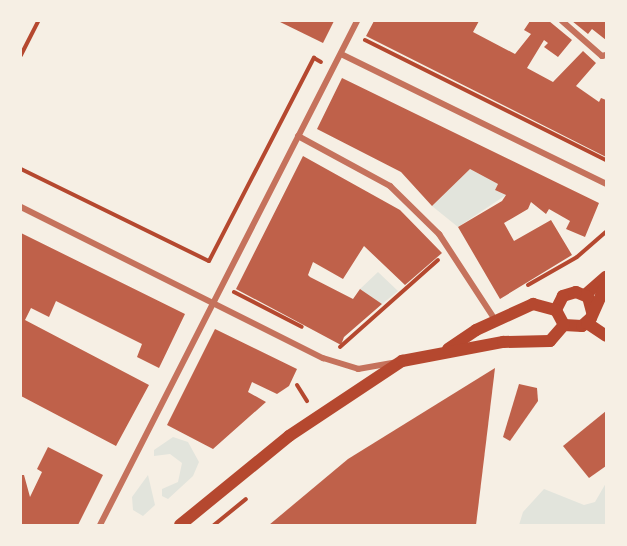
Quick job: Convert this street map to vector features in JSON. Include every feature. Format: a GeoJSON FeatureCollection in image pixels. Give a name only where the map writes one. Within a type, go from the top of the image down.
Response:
{"type":"FeatureCollection","features":[{"type":"Feature","properties":{"kind":"main road"},"geometry":{"type":"LineString","coordinates":[[585,295],[606,277]]}},
{"type":"Feature","properties":{"kind":"main road"},"geometry":{"type":"LineString","coordinates":[[444,351],[496,321],[533,304],[556,310],[564,325],[576,328],[590,318],[606,285]]}},
{"type":"Feature","properties":{"kind":"main road"},"geometry":{"type":"LineString","coordinates":[[556,310],[563,296],[576,292],[585,295]]}},
{"type":"Feature","properties":{"kind":"main road"},"geometry":{"type":"LineString","coordinates":[[585,295],[590,318],[606,336]]}},
{"type":"Feature","properties":{"kind":"main road"},"geometry":{"type":"LineString","coordinates":[[180,525],[289,436],[402,361],[444,351],[550,341],[564,325]]}},
{"type":"Feature","properties":{"kind":"street"},"geometry":{"type":"LineString","coordinates":[[100,525],[357,21]]}},
{"type":"Feature","properties":{"kind":"street"},"geometry":{"type":"LineString","coordinates":[[562,21],[602,56],[606,55]]}},
{"type":"Feature","properties":{"kind":"street"},"geometry":{"type":"LineString","coordinates":[[341,54],[606,184]]}},
{"type":"Feature","properties":{"kind":"street"},"geometry":{"type":"LineString","coordinates":[[298,136],[390,186],[439,234],[496,321]]}},
{"type":"Feature","properties":{"kind":"street"},"geometry":{"type":"LineString","coordinates":[[21,207],[322,358],[351,367],[371,368],[402,361]]}},
{"type":"Feature","properties":{"kind":"path"},"geometry":{"type":"LineString","coordinates":[[21,55],[38,21]]}},
{"type":"Feature","properties":{"kind":"path"},"geometry":{"type":"LineString","coordinates":[[364,40],[606,160]]}},
{"type":"Feature","properties":{"kind":"path"},"geometry":{"type":"LineString","coordinates":[[21,169],[209,261],[314,58],[333,68]]}},
{"type":"Feature","properties":{"kind":"path"},"geometry":{"type":"LineString","coordinates":[[520,290],[577,257],[606,232]]}},
{"type":"Feature","properties":{"kind":"path"},"geometry":{"type":"LineString","coordinates":[[330,342],[340,347],[450,250]]}},
{"type":"Feature","properties":{"kind":"path"},"geometry":{"type":"LineString","coordinates":[[227,309],[236,286]]}},
{"type":"Feature","properties":{"kind":"path"},"geometry":{"type":"LineString","coordinates":[[233,291],[311,332]]}},
{"type":"Feature","properties":{"kind":"shaded area"},"geometry":{"type":"Polygon","coordinates":[[[470,169],[498,184],[495,190],[506,195],[458,227],[432,206],[470,169]]]}},
{"type":"Feature","properties":{"kind":"shaded area"},"geometry":{"type":"Polygon","coordinates":[[[378,272],[398,291],[382,304],[360,289],[378,272]]]}},
{"type":"Feature","properties":{"kind":"shaded area"},"geometry":{"type":"Polygon","coordinates":[[[173,437],[188,442],[199,462],[193,476],[168,499],[162,496],[162,489],[178,482],[182,463],[170,454],[154,456],[154,450],[173,437]]]}},
{"type":"Feature","properties":{"kind":"shaded area"},"geometry":{"type":"Polygon","coordinates":[[[148,475],[155,505],[143,516],[133,510],[132,497],[148,475]]]}},
{"type":"Feature","properties":{"kind":"shaded area"},"geometry":{"type":"Polygon","coordinates":[[[606,483],[606,525],[519,525],[523,512],[544,489],[584,505],[595,502],[606,483]]]}},
{"type":"Feature","properties":{"kind":"building"},"geometry":{"type":"Polygon","coordinates":[[[278,21],[334,21],[323,43],[278,21]]]}},
{"type":"Feature","properties":{"kind":"building"},"geometry":{"type":"Polygon","coordinates":[[[374,21],[479,21],[473,32],[515,54],[531,34],[524,30],[530,21],[549,21],[572,40],[558,57],[544,47],[548,43],[544,40],[527,68],[553,82],[583,51],[596,63],[576,86],[599,102],[601,98],[606,100],[606,157],[366,36],[374,21]]]}},
{"type":"Feature","properties":{"kind":"building"},"geometry":{"type":"Polygon","coordinates":[[[572,21],[606,21],[606,40],[592,29],[588,34],[572,21]]]}},
{"type":"Feature","properties":{"kind":"building"},"geometry":{"type":"Polygon","coordinates":[[[342,78],[599,203],[585,237],[566,229],[570,221],[549,209],[546,214],[531,202],[528,209],[504,223],[514,241],[551,220],[572,255],[500,299],[458,227],[502,201],[506,195],[495,190],[498,184],[470,169],[432,206],[401,172],[317,129],[342,78]]]}},
{"type":"Feature","properties":{"kind":"building"},"geometry":{"type":"Polygon","coordinates":[[[303,156],[400,210],[442,253],[405,285],[364,246],[343,279],[313,262],[308,275],[310,277],[353,299],[360,289],[382,304],[344,337],[341,345],[236,289],[303,156]]]}},
{"type":"Feature","properties":{"kind":"building"},"geometry":{"type":"Polygon","coordinates":[[[21,233],[185,314],[159,368],[137,357],[142,344],[56,301],[49,317],[31,308],[25,320],[149,385],[116,446],[21,396],[21,233]]]}},
{"type":"Feature","properties":{"kind":"building"},"geometry":{"type":"Polygon","coordinates":[[[215,329],[297,369],[289,386],[277,394],[252,382],[248,392],[266,402],[213,449],[167,425],[215,329]]]}},
{"type":"Feature","properties":{"kind":"building"},"geometry":{"type":"Polygon","coordinates":[[[495,368],[476,525],[269,525],[348,459],[495,368]]]}},
{"type":"Feature","properties":{"kind":"building"},"geometry":{"type":"Polygon","coordinates":[[[519,384],[537,388],[538,401],[510,441],[503,437],[519,384]]]}},
{"type":"Feature","properties":{"kind":"building"},"geometry":{"type":"Polygon","coordinates":[[[606,411],[606,466],[589,478],[563,446],[606,411]]]}},
{"type":"Feature","properties":{"kind":"building"},"geometry":{"type":"Polygon","coordinates":[[[48,447],[103,475],[78,525],[21,525],[21,475],[24,475],[30,497],[42,472],[37,469],[48,447]]]}}]}
